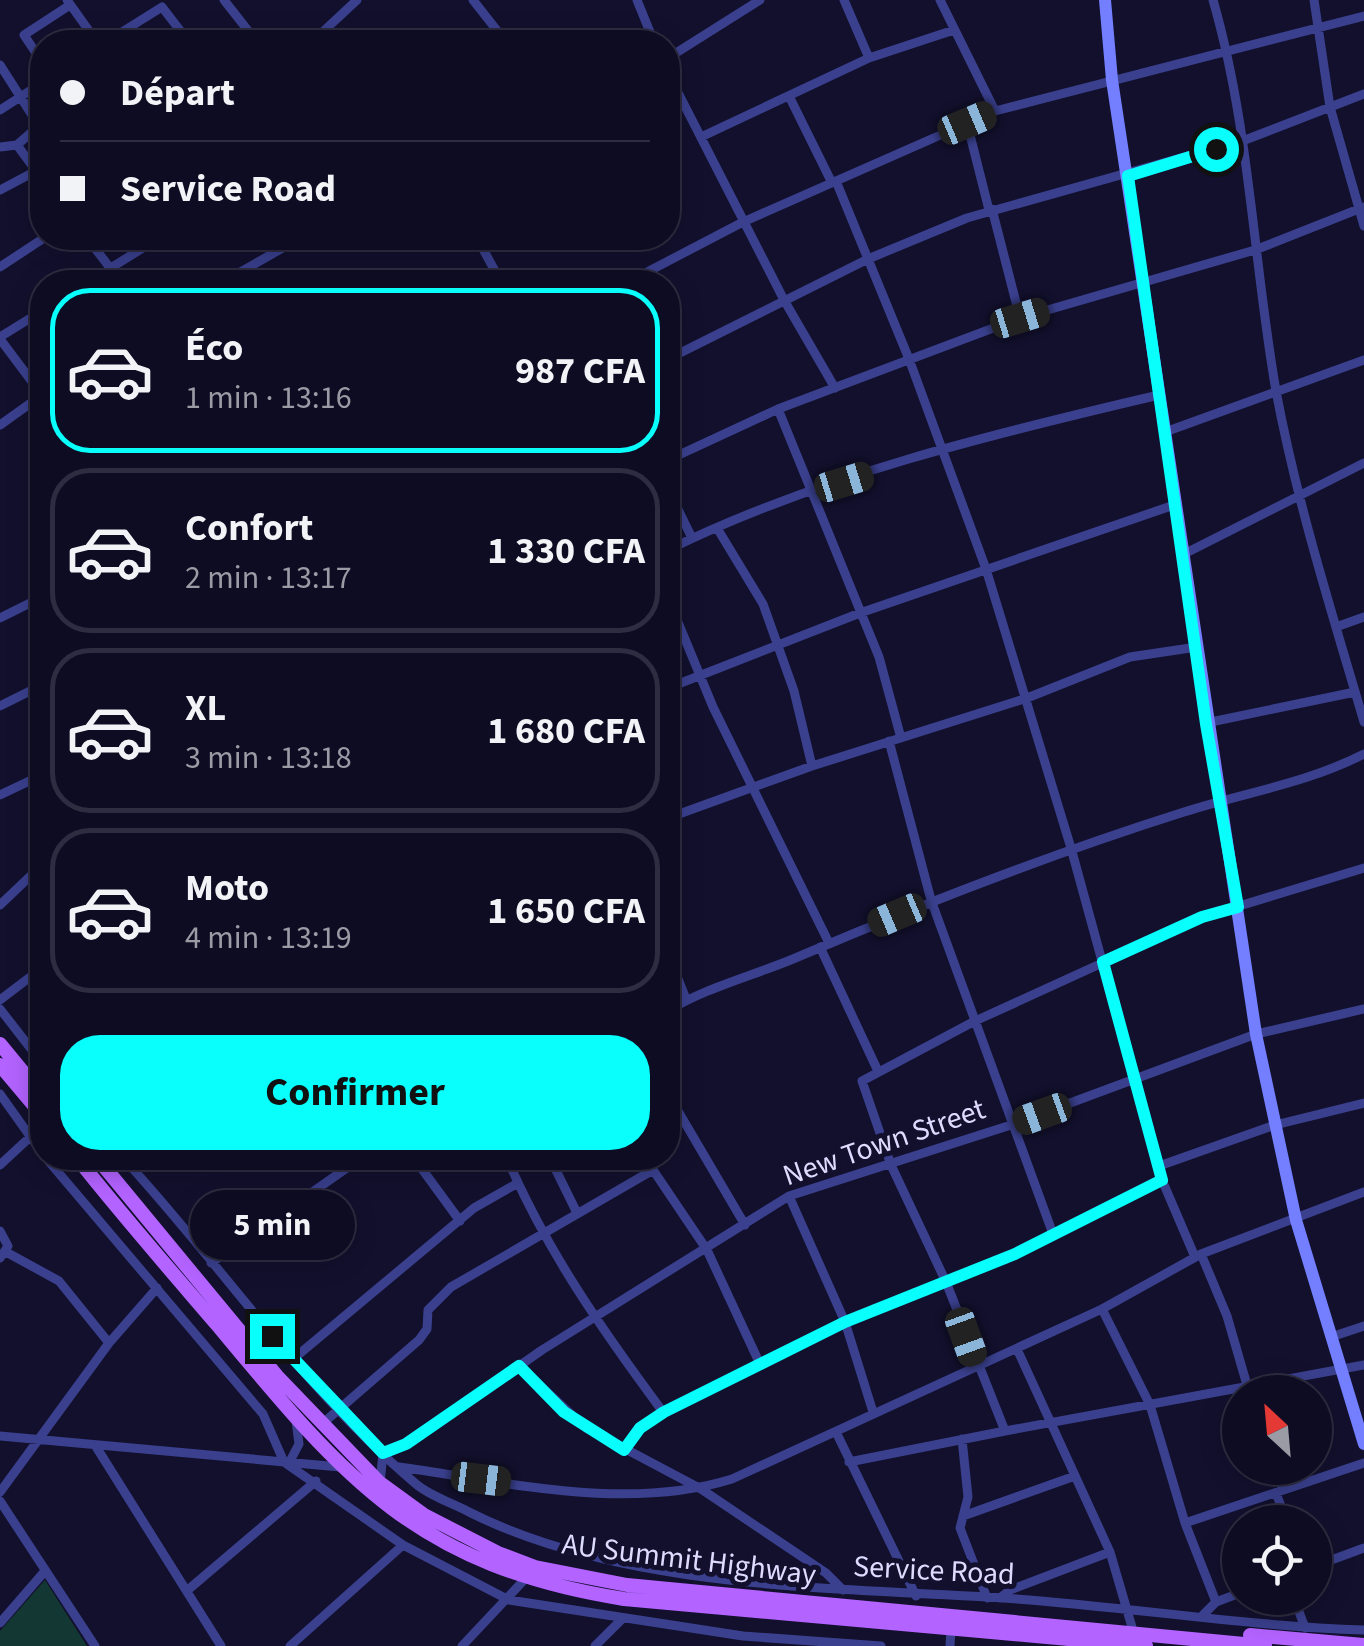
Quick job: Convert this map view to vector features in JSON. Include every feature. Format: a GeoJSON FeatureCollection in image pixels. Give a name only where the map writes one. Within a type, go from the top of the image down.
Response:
{"type":"FeatureCollection","features":[{"type":"Feature","properties":{"kind":"main road"},"geometry":{"type":"LineString","coordinates":[[0,1044],[30,1080]]}},
{"type":"Feature","properties":{"kind":"main road"},"geometry":{"type":"LineString","coordinates":[[0,1064],[30,1100]]}},
{"type":"Feature","properties":{"kind":"main road","name":"AU Summit Highway"},"geometry":{"type":"LineString","coordinates":[[86,1170],[340,1467],[417,1528],[525,1579],[624,1599],[951,1628],[1264,1646]]}},
{"type":"Feature","properties":{"kind":"main road","name":"AU Summit Highway"},"geometry":{"type":"LineString","coordinates":[[107,1170],[321,1425],[380,1483],[460,1535],[534,1567],[574,1577],[1136,1641]]}},
{"type":"Feature","properties":{"kind":"main road"},"geometry":{"type":"LineString","coordinates":[[1136,1641],[1163,1628],[1364,1645]]}},
{"type":"Feature","properties":{"kind":"street"},"geometry":{"type":"LineString","coordinates":[[224,0],[248,30]]}},
{"type":"Feature","properties":{"kind":"street"},"geometry":{"type":"LineString","coordinates":[[325,30],[357,0]]}},
{"type":"Feature","properties":{"kind":"street"},"geometry":{"type":"LineString","coordinates":[[474,0],[497,30]]}},
{"type":"Feature","properties":{"kind":"street"},"geometry":{"type":"LineString","coordinates":[[636,0],[649,30]]}},
{"type":"Feature","properties":{"kind":"street"},"geometry":{"type":"LineString","coordinates":[[680,50],[760,0]]}},
{"type":"Feature","properties":{"kind":"street"},"geometry":{"type":"LineString","coordinates":[[844,0],[869,58]]}},
{"type":"Feature","properties":{"kind":"street"},"geometry":{"type":"LineString","coordinates":[[940,0],[995,111]]}},
{"type":"Feature","properties":{"kind":"street"},"geometry":{"type":"LineString","coordinates":[[1106,0],[1112,80],[1177,504],[1206,724],[1256,1034],[1296,1220],[1364,1444]]}},
{"type":"Feature","properties":{"kind":"street"},"geometry":{"type":"LineString","coordinates":[[1214,0],[1245,140],[1254,250],[1277,393],[1300,497],[1364,722]]}},
{"type":"Feature","properties":{"kind":"street"},"geometry":{"type":"LineString","coordinates":[[1314,0],[1330,107],[1364,226]]}},
{"type":"Feature","properties":{"kind":"street"},"geometry":{"type":"LineString","coordinates":[[31,30],[69,2],[89,30]]}},
{"type":"Feature","properties":{"kind":"street"},"geometry":{"type":"LineString","coordinates":[[125,30],[162,7],[180,30]]}},
{"type":"Feature","properties":{"kind":"street"},"geometry":{"type":"LineString","coordinates":[[651,270],[743,222],[995,111],[1227,48],[1364,16]]}},
{"type":"Feature","properties":{"kind":"street"},"geometry":{"type":"LineString","coordinates":[[701,137],[869,58],[954,30]]}},
{"type":"Feature","properties":{"kind":"street"},"geometry":{"type":"LineString","coordinates":[[0,65],[30,107]]}},
{"type":"Feature","properties":{"kind":"street"},"geometry":{"type":"LineString","coordinates":[[0,110],[30,89]]}},
{"type":"Feature","properties":{"kind":"street"},"geometry":{"type":"LineString","coordinates":[[680,353],[868,259],[990,210],[1128,176],[1245,140],[1364,94]]}},
{"type":"Feature","properties":{"kind":"street"},"geometry":{"type":"LineString","coordinates":[[680,96],[784,300],[835,388]]}},
{"type":"Feature","properties":{"kind":"street"},"geometry":{"type":"LineString","coordinates":[[790,98],[868,259],[986,569],[1071,848],[1162,1180],[1227,1316],[1244,1375]]}},
{"type":"Feature","properties":{"kind":"street"},"geometry":{"type":"LineString","coordinates":[[967,123],[1020,318]]}},
{"type":"Feature","properties":{"kind":"street"},"geometry":{"type":"LineString","coordinates":[[0,148],[17,144],[30,134]]}},
{"type":"Feature","properties":{"kind":"street"},"geometry":{"type":"LineString","coordinates":[[17,144],[30,164]]}},
{"type":"Feature","properties":{"kind":"street"},"geometry":{"type":"LineString","coordinates":[[0,190],[30,179]]}},
{"type":"Feature","properties":{"kind":"street"},"geometry":{"type":"LineString","coordinates":[[680,454],[778,409],[1020,318],[1254,250],[1361,208]]}},
{"type":"Feature","properties":{"kind":"street"},"geometry":{"type":"LineString","coordinates":[[0,267],[30,247]]}},
{"type":"Feature","properties":{"kind":"street"},"geometry":{"type":"LineString","coordinates":[[96,250],[110,269],[139,250]]}},
{"type":"Feature","properties":{"kind":"street"},"geometry":{"type":"LineString","coordinates":[[244,270],[279,250]]}},
{"type":"Feature","properties":{"kind":"street"},"geometry":{"type":"LineString","coordinates":[[30,319],[0,338],[30,379]]}},
{"type":"Feature","properties":{"kind":"street"},"geometry":{"type":"LineString","coordinates":[[1165,432],[1364,360]]}},
{"type":"Feature","properties":{"kind":"street"},"geometry":{"type":"LineString","coordinates":[[680,544],[811,493],[942,452],[1159,394]]}},
{"type":"Feature","properties":{"kind":"street"},"geometry":{"type":"LineString","coordinates":[[0,425],[30,403]]}},
{"type":"Feature","properties":{"kind":"street"},"geometry":{"type":"LineString","coordinates":[[778,409],[879,657],[901,738]]}},
{"type":"Feature","properties":{"kind":"street"},"geometry":{"type":"LineString","coordinates":[[1184,554],[1364,463]]}},
{"type":"Feature","properties":{"kind":"street"},"geometry":{"type":"LineString","coordinates":[[680,684],[860,613],[1177,504]]}},
{"type":"Feature","properties":{"kind":"street"},"geometry":{"type":"LineString","coordinates":[[680,514],[692,538]]}},
{"type":"Feature","properties":{"kind":"street"},"geometry":{"type":"LineString","coordinates":[[718,528],[763,604],[812,766]]}},
{"type":"Feature","properties":{"kind":"street"},"geometry":{"type":"LineString","coordinates":[[0,618],[30,602]]}},
{"type":"Feature","properties":{"kind":"street"},"geometry":{"type":"LineString","coordinates":[[1336,627],[1364,616]]}},
{"type":"Feature","properties":{"kind":"street"},"geometry":{"type":"LineString","coordinates":[[680,626],[756,786],[877,1069]]}},
{"type":"Feature","properties":{"kind":"street"},"geometry":{"type":"LineString","coordinates":[[680,814],[812,766],[1026,698],[1130,657],[1197,647]]}},
{"type":"Feature","properties":{"kind":"street"},"geometry":{"type":"LineString","coordinates":[[0,706],[30,691]]}},
{"type":"Feature","properties":{"kind":"street"},"geometry":{"type":"LineString","coordinates":[[1206,724],[1355,692]]}},
{"type":"Feature","properties":{"kind":"street"},"geometry":{"type":"LineString","coordinates":[[889,742],[931,900],[1053,1234]]}},
{"type":"Feature","properties":{"kind":"street"},"geometry":{"type":"LineString","coordinates":[[680,1004],[931,900],[1071,848],[1220,800],[1260,794],[1322,775],[1364,754]]}},
{"type":"Feature","properties":{"kind":"street"},"geometry":{"type":"LineString","coordinates":[[0,795],[30,781]]}},
{"type":"Feature","properties":{"kind":"street"},"geometry":{"type":"LineString","coordinates":[[1005,1432],[946,1282],[891,1164],[862,1080],[973,1022],[1202,917],[1364,868]]}},
{"type":"Feature","properties":{"kind":"street"},"geometry":{"type":"LineString","coordinates":[[0,905],[30,876]]}},
{"type":"Feature","properties":{"kind":"street"},"geometry":{"type":"LineString","coordinates":[[0,1000],[30,977]]}},
{"type":"Feature","properties":{"kind":"street"},"geometry":{"type":"LineString","coordinates":[[680,985],[686,1000]]}},
{"type":"Feature","properties":{"kind":"street","name":"New Town Street"},"geometry":{"type":"LineString","coordinates":[[383,1453],[406,1444],[519,1366],[789,1196],[1011,1126],[1256,1034],[1364,1008]]}},
{"type":"Feature","properties":{"kind":"street"},"geometry":{"type":"LineString","coordinates":[[0,1009],[30,1048]]}},
{"type":"Feature","properties":{"kind":"street"},"geometry":{"type":"LineString","coordinates":[[0,1094],[29,1136],[0,1165]]}},
{"type":"Feature","properties":{"kind":"street"},"geometry":{"type":"LineString","coordinates":[[1159,1166],[1275,1124],[1364,1103]]}},
{"type":"Feature","properties":{"kind":"street"},"geometry":{"type":"LineString","coordinates":[[680,1114],[745,1225]]}},
{"type":"Feature","properties":{"kind":"street"},"geometry":{"type":"LineString","coordinates":[[57,1170],[263,1414],[287,1462],[402,1545],[509,1600],[743,1636],[881,1646]]}},
{"type":"Feature","properties":{"kind":"street","name":"Service Road"},"geometry":{"type":"LineString","coordinates":[[133,1170],[292,1360],[418,1486],[479,1516],[571,1552],[650,1567],[843,1590],[1000,1598],[1305,1628],[1364,1630]]}},
{"type":"Feature","properties":{"kind":"street"},"geometry":{"type":"LineString","coordinates":[[211,1263],[340,1170]]}},
{"type":"Feature","properties":{"kind":"street"},"geometry":{"type":"LineString","coordinates":[[423,1170],[460,1221]]}},
{"type":"Feature","properties":{"kind":"street"},"geometry":{"type":"LineString","coordinates":[[512,1170],[594,1318],[664,1412]]}},
{"type":"Feature","properties":{"kind":"street"},"geometry":{"type":"LineString","coordinates":[[556,1170],[577,1212]]}},
{"type":"Feature","properties":{"kind":"street"},"geometry":{"type":"LineString","coordinates":[[321,1425],[419,1340],[434,1301],[543,1232],[653,1170],[707,1250],[760,1364]]}},
{"type":"Feature","properties":{"kind":"street"},"geometry":{"type":"LineString","coordinates":[[624,1450],[640,1428],[664,1412],[845,1322],[946,1282],[1162,1180]]}},
{"type":"Feature","properties":{"kind":"street"},"geometry":{"type":"LineString","coordinates":[[292,1360],[460,1221],[518,1183]]}},
{"type":"Feature","properties":{"kind":"street"},"geometry":{"type":"LineString","coordinates":[[399,1467],[591,1493],[701,1489],[732,1480],[1102,1309],[1198,1255],[1364,1192]]}},
{"type":"Feature","properties":{"kind":"street"},"geometry":{"type":"LineString","coordinates":[[789,1196],[845,1322],[873,1412]]}},
{"type":"Feature","properties":{"kind":"street"},"geometry":{"type":"LineString","coordinates":[[0,1232],[8,1246],[3,1255],[59,1281],[109,1343]]}},
{"type":"Feature","properties":{"kind":"street"},"geometry":{"type":"LineString","coordinates":[[0,1492],[109,1343],[157,1288]]}},
{"type":"Feature","properties":{"kind":"street"},"geometry":{"type":"LineString","coordinates":[[1102,1309],[1150,1405],[1185,1523],[1216,1602]]}},
{"type":"Feature","properties":{"kind":"street"},"geometry":{"type":"LineString","coordinates":[[1331,1337],[1364,1326]]}},
{"type":"Feature","properties":{"kind":"street"},"geometry":{"type":"LineString","coordinates":[[1017,1349],[1110,1552],[1136,1641]]}},
{"type":"Feature","properties":{"kind":"street"},"geometry":{"type":"LineString","coordinates":[[1318,1375],[1364,1365]]}},
{"type":"Feature","properties":{"kind":"street"},"geometry":{"type":"LineString","coordinates":[[519,1366],[564,1412],[624,1450],[701,1489],[826,1573],[843,1590]]}},
{"type":"Feature","properties":{"kind":"street"},"geometry":{"type":"LineString","coordinates":[[850,1462],[1222,1394]]}},
{"type":"Feature","properties":{"kind":"street"},"geometry":{"type":"LineString","coordinates":[[287,1462],[299,1444],[296,1418]]}},
{"type":"Feature","properties":{"kind":"street"},"geometry":{"type":"LineString","coordinates":[[836,1432],[916,1596]]}},
{"type":"Feature","properties":{"kind":"street"},"geometry":{"type":"LineString","coordinates":[[0,1436],[340,1467]]}},
{"type":"Feature","properties":{"kind":"street"},"geometry":{"type":"LineString","coordinates":[[962,1439],[968,1498],[960,1528],[987,1598]]}},
{"type":"Feature","properties":{"kind":"street"},"geometry":{"type":"LineString","coordinates":[[95,1445],[189,1589],[221,1646]]}},
{"type":"Feature","properties":{"kind":"street"},"geometry":{"type":"LineString","coordinates":[[380,1483],[383,1453]]}},
{"type":"Feature","properties":{"kind":"street"},"geometry":{"type":"LineString","coordinates":[[1185,1523],[1364,1463]]}},
{"type":"Feature","properties":{"kind":"street"},"geometry":{"type":"LineString","coordinates":[[963,1516],[1075,1476]]}},
{"type":"Feature","properties":{"kind":"street"},"geometry":{"type":"LineString","coordinates":[[189,1589],[316,1481]]}},
{"type":"Feature","properties":{"kind":"street"},"geometry":{"type":"LineString","coordinates":[[1278,1485],[1283,1505]]}},
{"type":"Feature","properties":{"kind":"street"},"geometry":{"type":"LineString","coordinates":[[0,1501],[95,1646]]}},
{"type":"Feature","properties":{"kind":"street"},"geometry":{"type":"LineString","coordinates":[[290,1646],[402,1545]]}},
{"type":"Feature","properties":{"kind":"street"},"geometry":{"type":"LineString","coordinates":[[1332,1560],[1364,1548]]}},
{"type":"Feature","properties":{"kind":"street"},"geometry":{"type":"LineString","coordinates":[[1000,1598],[1010,1590],[1110,1552]]}},
{"type":"Feature","properties":{"kind":"street"},"geometry":{"type":"LineString","coordinates":[[0,1622],[46,1570]]}},
{"type":"Feature","properties":{"kind":"street"},"geometry":{"type":"LineString","coordinates":[[462,1646],[525,1579]]}},
{"type":"Feature","properties":{"kind":"street"},"geometry":{"type":"LineString","coordinates":[[1202,1616],[1222,1600]]}},
{"type":"Feature","properties":{"kind":"street"},"geometry":{"type":"LineString","coordinates":[[1300,1615],[1305,1628]]}},
{"type":"Feature","properties":{"kind":"street"},"geometry":{"type":"LineString","coordinates":[[595,1646],[620,1620]]}},
{"type":"Feature","properties":{"kind":"street"},"geometry":{"type":"LineString","coordinates":[[950,1646],[951,1628]]}},
{"type":"Feature","properties":{"kind":"street"},"geometry":{"type":"LineString","coordinates":[[732,1646],[743,1636]]}},
{"type":"Feature","properties":{"kind":"green space"},"geometry":{"type":"Polygon","coordinates":[[[45,1580],[87,1646],[0,1646],[0,1631],[45,1580]]]}},
{"type":"Feature","properties":{"kind":"route"},"geometry":{"type":"LineString","coordinates":[[272,1336],[383,1453],[406,1444],[519,1366],[564,1412],[624,1450],[640,1428],[664,1412],[845,1322],[1015,1254],[1162,1180],[1132,1081],[1103,962],[1202,917],[1238,907],[1206,724],[1128,176],[1216,149]]}}]}
